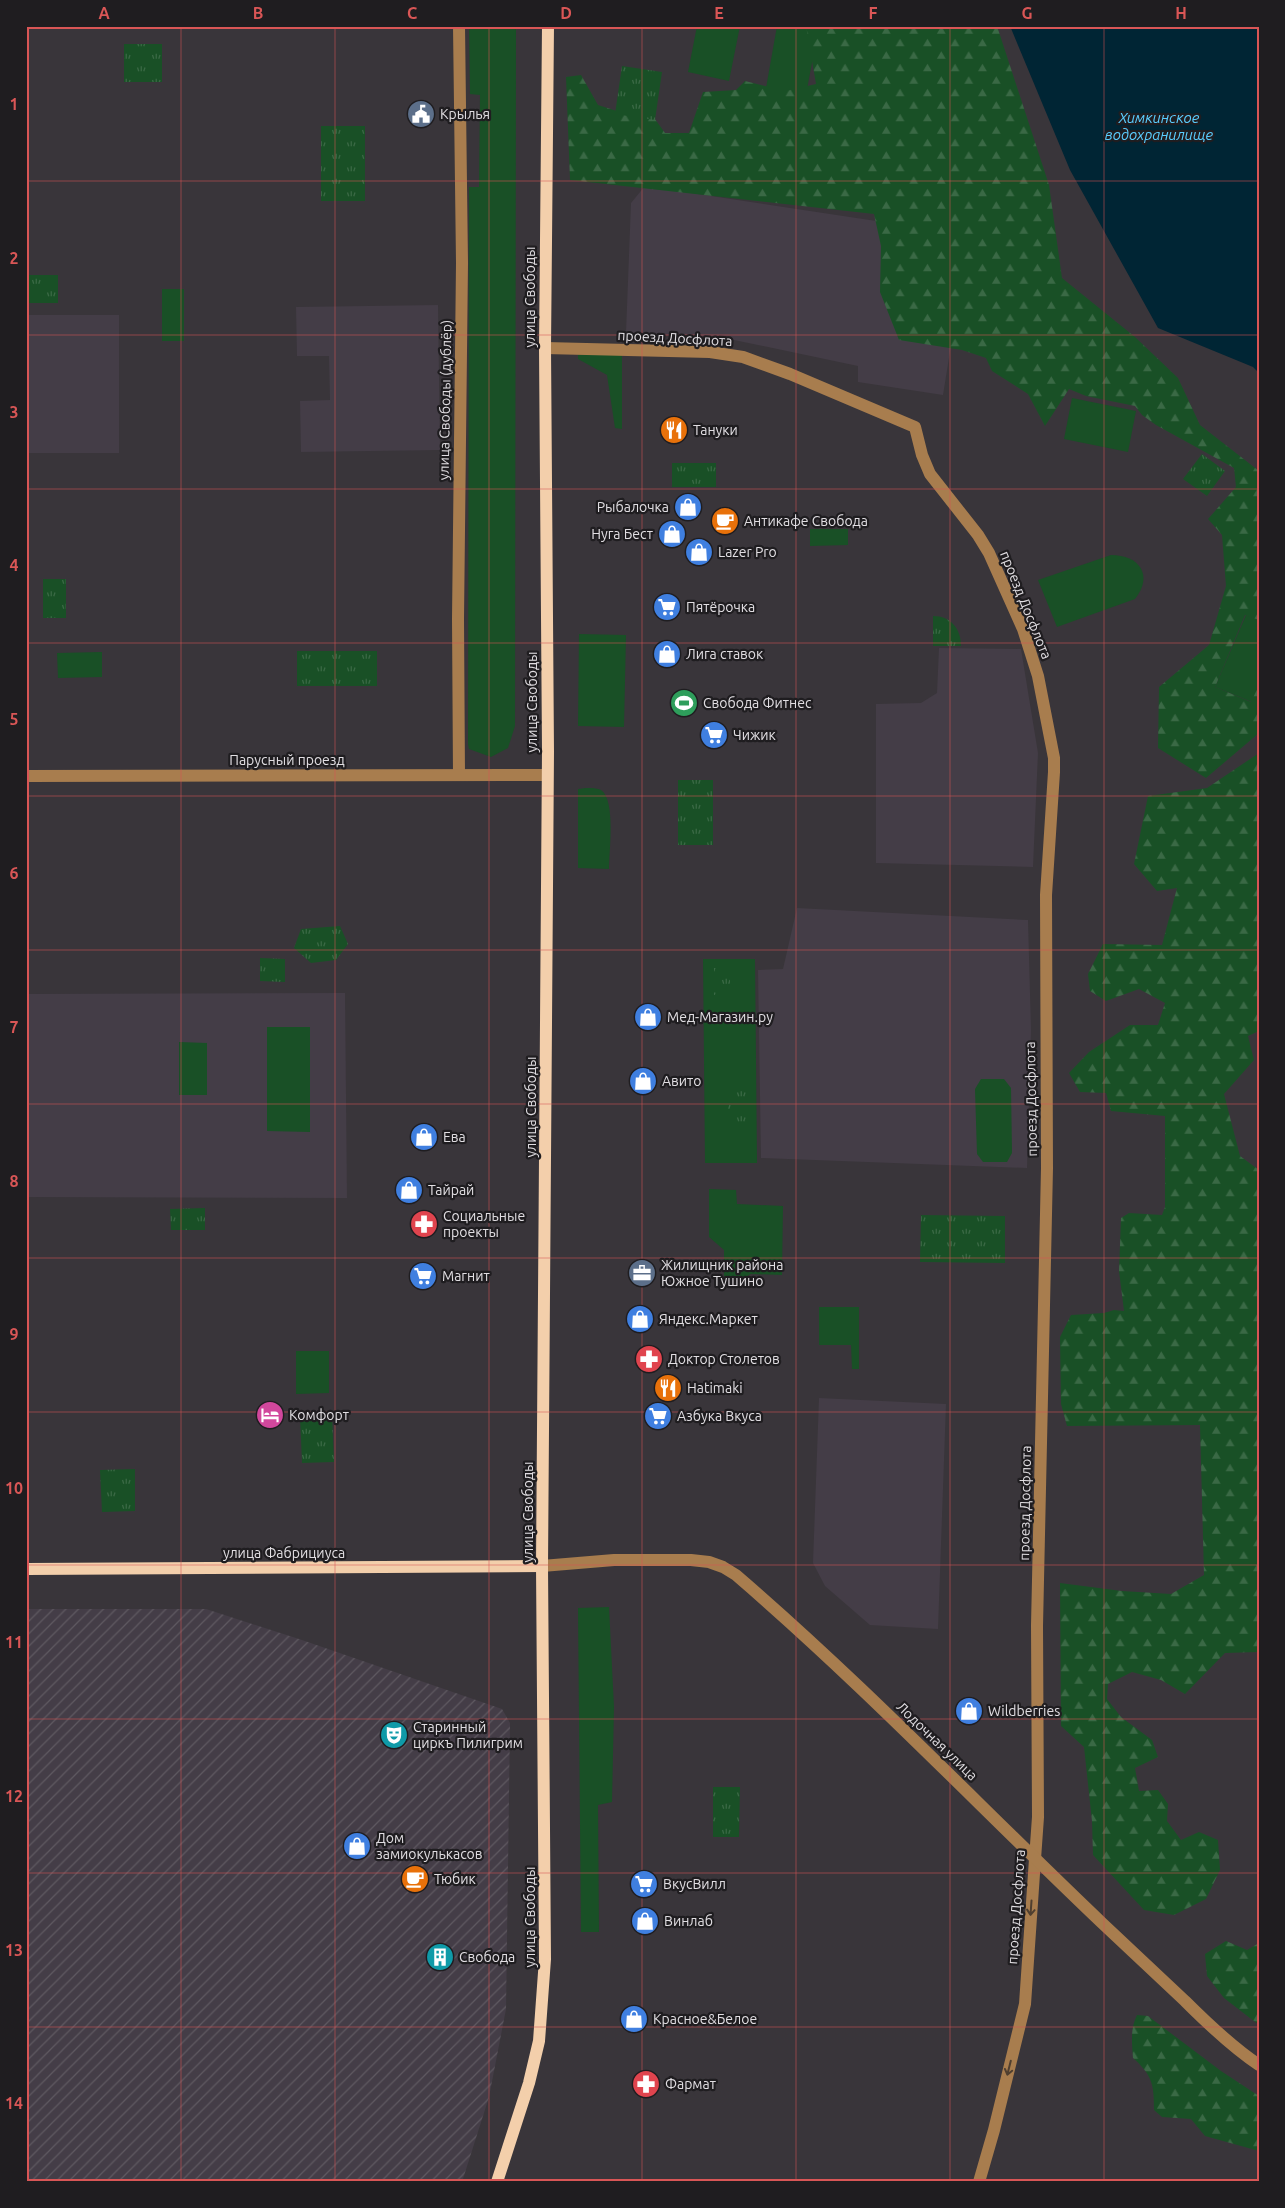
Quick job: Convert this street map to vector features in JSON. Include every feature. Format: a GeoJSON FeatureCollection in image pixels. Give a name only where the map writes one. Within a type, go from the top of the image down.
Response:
{"type":"FeatureCollection","features":[{"type":"Feature","properties":{"kind":"main road","name":"улица Свободы"},"geometry":{"type":"LineString","coordinates":[[497,2182],[529,2084],[539,2041],[544,1996],[542,1566],[547,775],[545,348],[548,26]]}},
{"type":"Feature","properties":{"kind":"main road","name":"улица Фабрициуса"},"geometry":{"type":"LineString","coordinates":[[26,1569],[542,1566]]}},
{"type":"Feature","properties":{"kind":"street","name":"улица Свободы (дублёр)"},"geometry":{"type":"LineString","coordinates":[[458,26],[462,263],[458,619],[459,775]]}},
{"type":"Feature","properties":{"kind":"street","name":"проезд Досфлота"},"geometry":{"type":"LineString","coordinates":[[545,348],[710,352],[743,357],[790,374],[915,427],[922,456],[930,474],[978,535],[989,553],[1023,629],[1035,667],[1054,758],[1046,895],[1047,1168],[1037,1626],[1038,1817],[1025,2004],[994,2130],[978,2182]]}},
{"type":"Feature","properties":{"kind":"street","name":"Парусный проезд"},"geometry":{"type":"LineString","coordinates":[[26,776],[547,775]]}},
{"type":"Feature","properties":{"kind":"street","name":"Лодочная улица"},"geometry":{"type":"LineString","coordinates":[[542,1566],[614,1560],[690,1560],[716,1565],[736,1574],[810,1640],[946,1769],[1035,1859],[1207,2022],[1245,2056],[1259,2065]]}},
{"type":"Feature","properties":{"kind":"shaded area"},"geometry":{"type":"Polygon","coordinates":[[[645,186],[969,235],[943,395],[858,382],[858,366],[734,340],[713,337],[626,333],[631,203],[645,186]]]}},
{"type":"Feature","properties":{"kind":"shaded area"},"geometry":{"type":"Polygon","coordinates":[[[438,305],[440,450],[301,452],[300,401],[330,400],[329,356],[297,356],[296,307],[438,305]]]}},
{"type":"Feature","properties":{"kind":"shaded area"},"geometry":{"type":"Polygon","coordinates":[[[26,315],[119,315],[119,453],[26,453],[26,315]]]}},
{"type":"Feature","properties":{"kind":"shaded area"},"geometry":{"type":"Polygon","coordinates":[[[939,648],[1021,649],[1038,753],[1033,867],[876,863],[876,704],[921,703],[937,693],[939,648]]]}},
{"type":"Feature","properties":{"kind":"shaded area"},"geometry":{"type":"Polygon","coordinates":[[[797,908],[1028,920],[1031,1030],[1027,1168],[761,1158],[758,970],[783,969],[797,908]]]}},
{"type":"Feature","properties":{"kind":"shaded area"},"geometry":{"type":"Polygon","coordinates":[[[345,993],[347,1198],[26,1197],[26,994],[345,993]]]}},
{"type":"Feature","properties":{"kind":"shaded area"},"geometry":{"type":"Polygon","coordinates":[[[819,1398],[946,1404],[938,1629],[870,1625],[825,1586],[813,1563],[819,1398]]]}},
{"type":"Feature","properties":{"kind":"shaded area"},"geometry":{"type":"Polygon","coordinates":[[[26,1609],[206,1609],[502,1709],[510,1723],[506,2009],[489,2097],[462,2182],[26,2182],[26,1609]]]}},
{"type":"Feature","properties":{"kind":"green space"},"geometry":{"type":"Polygon","coordinates":[[[469,26],[516,26],[515,726],[508,748],[491,757],[469,749],[468,744],[469,187],[479,187],[480,95],[470,94],[469,26]]]}},
{"type":"Feature","properties":{"kind":"green space"},"geometry":{"type":"Polygon","coordinates":[[[697,26],[740,26],[729,81],[688,72],[697,26]]]}},
{"type":"Feature","properties":{"kind":"green space"},"geometry":{"type":"Polygon","coordinates":[[[777,26],[796,26],[818,30],[806,95],[766,88],[777,26]]]}},
{"type":"Feature","properties":{"kind":"green space"},"geometry":{"type":"Polygon","coordinates":[[[806,26],[997,26],[1049,185],[1062,278],[1135,337],[1178,378],[1200,425],[1259,471],[1259,620],[1245,615],[1215,687],[1251,702],[1259,685],[1259,733],[1206,778],[1158,748],[1159,687],[1209,645],[1226,586],[1222,535],[1208,519],[1236,487],[1234,468],[1156,425],[1142,415],[1135,406],[1086,396],[1069,389],[1045,426],[1028,394],[992,371],[986,358],[962,350],[899,340],[880,292],[881,246],[874,214],[570,180],[566,77],[581,75],[598,105],[623,113],[642,101],[665,133],[689,133],[703,92],[736,90],[745,81],[786,91],[816,84],[806,26]]]}},
{"type":"Feature","properties":{"kind":"green space"},"geometry":{"type":"Polygon","coordinates":[[[124,44],[162,44],[162,82],[124,82],[124,44]]]}},
{"type":"Feature","properties":{"kind":"green space"},"geometry":{"type":"Polygon","coordinates":[[[622,66],[662,72],[655,120],[615,114],[622,66]]]}},
{"type":"Feature","properties":{"kind":"green space"},"geometry":{"type":"Polygon","coordinates":[[[321,126],[365,126],[365,201],[321,201],[321,126]]]}},
{"type":"Feature","properties":{"kind":"green space"},"geometry":{"type":"Polygon","coordinates":[[[26,275],[58,275],[58,303],[26,303],[26,275]]]}},
{"type":"Feature","properties":{"kind":"green space"},"geometry":{"type":"Polygon","coordinates":[[[162,289],[184,289],[184,341],[162,341],[162,289]]]}},
{"type":"Feature","properties":{"kind":"green space"},"geometry":{"type":"Polygon","coordinates":[[[622,354],[622,429],[615,428],[607,375],[578,359],[578,355],[622,354]]]}},
{"type":"Feature","properties":{"kind":"green space"},"geometry":{"type":"Polygon","coordinates":[[[1072,398],[1136,411],[1128,452],[1064,439],[1072,398]]]}},
{"type":"Feature","properties":{"kind":"green space"},"geometry":{"type":"Polygon","coordinates":[[[1202,454],[1225,471],[1207,496],[1183,479],[1202,454]]]}},
{"type":"Feature","properties":{"kind":"green space"},"geometry":{"type":"Polygon","coordinates":[[[672,463],[716,463],[716,487],[672,487],[672,463]]]}},
{"type":"Feature","properties":{"kind":"green space"},"geometry":{"type":"Polygon","coordinates":[[[810,529],[848,529],[848,545],[810,546],[810,529]]]}},
{"type":"Feature","properties":{"kind":"green space"},"geometry":{"type":"Polygon","coordinates":[[[1111,555],[1129,558],[1141,568],[1143,582],[1141,590],[1135,599],[1057,627],[1038,580],[1111,555]]]}},
{"type":"Feature","properties":{"kind":"green space"},"geometry":{"type":"Polygon","coordinates":[[[43,579],[66,579],[66,618],[43,618],[43,579]]]}},
{"type":"Feature","properties":{"kind":"green space"},"geometry":{"type":"Polygon","coordinates":[[[1246,615],[1259,620],[1259,685],[1252,702],[1215,687],[1246,615]]]}},
{"type":"Feature","properties":{"kind":"green space"},"geometry":{"type":"Polygon","coordinates":[[[933,616],[945,618],[954,625],[961,640],[961,646],[933,646],[933,616]]]}},
{"type":"Feature","properties":{"kind":"green space"},"geometry":{"type":"Polygon","coordinates":[[[579,634],[626,635],[624,727],[578,726],[579,634]]]}},
{"type":"Feature","properties":{"kind":"green space"},"geometry":{"type":"Polygon","coordinates":[[[297,651],[377,651],[377,686],[297,686],[297,651]]]}},
{"type":"Feature","properties":{"kind":"green space"},"geometry":{"type":"Polygon","coordinates":[[[102,652],[102,677],[58,678],[57,653],[102,652]]]}},
{"type":"Feature","properties":{"kind":"green space"},"geometry":{"type":"Polygon","coordinates":[[[1259,753],[1259,1031],[1248,1036],[1254,1060],[1224,1094],[1240,1156],[1259,1170],[1259,1652],[1225,1653],[1185,1694],[1161,1680],[1132,1672],[1108,1684],[1107,1699],[1121,1717],[1152,1740],[1158,1757],[1135,1768],[1139,1791],[1158,1790],[1168,1804],[1167,1821],[1181,1840],[1199,1832],[1218,1840],[1220,1870],[1206,1899],[1174,1915],[1144,1910],[1093,1855],[1092,1821],[1084,1747],[1061,1726],[1060,1583],[1122,1591],[1171,1594],[1204,1575],[1200,1425],[1067,1426],[1061,1404],[1060,1337],[1071,1315],[1104,1313],[1114,1310],[1124,1311],[1119,1271],[1121,1218],[1129,1213],[1162,1215],[1165,1207],[1165,1116],[1111,1111],[1106,1093],[1080,1092],[1069,1073],[1089,1052],[1130,1025],[1158,1025],[1165,1003],[1139,989],[1106,1001],[1090,991],[1088,974],[1103,944],[1162,945],[1177,888],[1157,891],[1134,864],[1148,796],[1207,788],[1259,753]]]}},
{"type":"Feature","properties":{"kind":"green space"},"geometry":{"type":"Polygon","coordinates":[[[678,780],[713,780],[713,845],[678,845],[678,780]]]}},
{"type":"Feature","properties":{"kind":"green space"},"geometry":{"type":"Polygon","coordinates":[[[578,789],[598,789],[606,796],[610,815],[609,869],[578,868],[578,789]]]}},
{"type":"Feature","properties":{"kind":"green space"},"geometry":{"type":"Polygon","coordinates":[[[340,926],[348,944],[336,960],[311,963],[294,948],[301,929],[340,926]]]}},
{"type":"Feature","properties":{"kind":"green space"},"geometry":{"type":"Polygon","coordinates":[[[260,958],[285,959],[285,982],[260,981],[260,958]]]}},
{"type":"Feature","properties":{"kind":"green space"},"geometry":{"type":"Polygon","coordinates":[[[703,959],[755,959],[757,1163],[705,1163],[703,959]]]}},
{"type":"Feature","properties":{"kind":"green space"},"geometry":{"type":"Polygon","coordinates":[[[714,968],[730,968],[730,994],[714,995],[714,968]]]}},
{"type":"Feature","properties":{"kind":"green space"},"geometry":{"type":"Polygon","coordinates":[[[267,1027],[310,1027],[310,1132],[267,1131],[267,1027]]]}},
{"type":"Feature","properties":{"kind":"green space"},"geometry":{"type":"Polygon","coordinates":[[[179,1042],[207,1043],[207,1095],[179,1095],[179,1042]]]}},
{"type":"Feature","properties":{"kind":"green space"},"geometry":{"type":"Polygon","coordinates":[[[981,1079],[1004,1079],[1011,1088],[1012,1153],[1007,1162],[983,1162],[977,1154],[975,1089],[981,1079]]]}},
{"type":"Feature","properties":{"kind":"green space"},"geometry":{"type":"Polygon","coordinates":[[[727,1087],[751,1087],[751,1122],[727,1122],[727,1087]]]}},
{"type":"Feature","properties":{"kind":"green space"},"geometry":{"type":"Polygon","coordinates":[[[709,1189],[736,1190],[737,1204],[783,1206],[782,1275],[751,1274],[744,1278],[724,1276],[724,1250],[709,1237],[709,1189]]]}},
{"type":"Feature","properties":{"kind":"green space"},"geometry":{"type":"Polygon","coordinates":[[[205,1208],[205,1230],[171,1230],[170,1209],[205,1208]]]}},
{"type":"Feature","properties":{"kind":"green space"},"geometry":{"type":"Polygon","coordinates":[[[921,1215],[1005,1216],[1005,1263],[920,1262],[921,1215]]]}},
{"type":"Feature","properties":{"kind":"green space"},"geometry":{"type":"Polygon","coordinates":[[[819,1307],[859,1307],[859,1369],[852,1369],[851,1345],[819,1345],[819,1307]]]}},
{"type":"Feature","properties":{"kind":"green space"},"geometry":{"type":"Polygon","coordinates":[[[296,1351],[329,1351],[329,1393],[296,1394],[296,1351]]]}},
{"type":"Feature","properties":{"kind":"green space"},"geometry":{"type":"Polygon","coordinates":[[[332,1415],[334,1462],[302,1463],[300,1416],[332,1415]]]}},
{"type":"Feature","properties":{"kind":"green space"},"geometry":{"type":"Polygon","coordinates":[[[135,1469],[135,1511],[102,1512],[100,1470],[135,1469]]]}},
{"type":"Feature","properties":{"kind":"green space"},"geometry":{"type":"Polygon","coordinates":[[[609,1607],[614,1707],[612,1802],[598,1805],[599,1932],[581,1932],[578,1608],[609,1607]]]}},
{"type":"Feature","properties":{"kind":"green space"},"geometry":{"type":"Polygon","coordinates":[[[713,1787],[740,1787],[739,1837],[713,1837],[713,1787]]]}},
{"type":"Feature","properties":{"kind":"green space"},"geometry":{"type":"Polygon","coordinates":[[[1226,1941],[1247,1950],[1259,1943],[1259,2025],[1224,1998],[1207,1976],[1205,1954],[1226,1941]]]}},
{"type":"Feature","properties":{"kind":"green space"},"geometry":{"type":"Polygon","coordinates":[[[1137,2015],[1148,2016],[1221,2071],[1259,2096],[1259,2151],[1205,2136],[1191,2119],[1162,2117],[1154,2110],[1151,2081],[1133,2058],[1132,2031],[1137,2015]]]}},
{"type":"Feature","properties":{"kind":"water","name":"Химкинское водохранилище"},"geometry":{"type":"Polygon","coordinates":[[[1010,26],[1259,26],[1259,373],[1253,367],[1158,328],[1070,170],[1010,26]]]}},
{"type":"Feature","properties":{"kind":"place","name":"Крылья"},"geometry":{"type":"Point","coordinates":[421,114]}},
{"type":"Feature","properties":{"kind":"place","name":"Тануки"},"geometry":{"type":"Point","coordinates":[674,430]}},
{"type":"Feature","properties":{"kind":"place","name":"Рыбалочка"},"geometry":{"type":"Point","coordinates":[688,507]}},
{"type":"Feature","properties":{"kind":"place","name":"Антикафе Свобода"},"geometry":{"type":"Point","coordinates":[725,521]}},
{"type":"Feature","properties":{"kind":"place","name":"Нуга Бест"},"geometry":{"type":"Point","coordinates":[672,534]}},
{"type":"Feature","properties":{"kind":"place","name":"Lazer Pro"},"geometry":{"type":"Point","coordinates":[699,552]}},
{"type":"Feature","properties":{"kind":"place","name":"Пятёрочка"},"geometry":{"type":"Point","coordinates":[667,607]}},
{"type":"Feature","properties":{"kind":"place","name":"Лига ставок"},"geometry":{"type":"Point","coordinates":[667,654]}},
{"type":"Feature","properties":{"kind":"place","name":"Свобода Фитнес"},"geometry":{"type":"Point","coordinates":[684,703]}},
{"type":"Feature","properties":{"kind":"place","name":"Чижик"},"geometry":{"type":"Point","coordinates":[714,735]}},
{"type":"Feature","properties":{"kind":"place","name":"Мед-Магазин.ру"},"geometry":{"type":"Point","coordinates":[648,1017]}},
{"type":"Feature","properties":{"kind":"place","name":"Авито"},"geometry":{"type":"Point","coordinates":[643,1081]}},
{"type":"Feature","properties":{"kind":"place","name":"Ева"},"geometry":{"type":"Point","coordinates":[424,1137]}},
{"type":"Feature","properties":{"kind":"place","name":"Тайрай"},"geometry":{"type":"Point","coordinates":[409,1190]}},
{"type":"Feature","properties":{"kind":"place","name":"Социальные проекты"},"geometry":{"type":"Point","coordinates":[424,1224]}},
{"type":"Feature","properties":{"kind":"place","name":"Жилищник района Южное Тушино"},"geometry":{"type":"Point","coordinates":[642,1273]}},
{"type":"Feature","properties":{"kind":"place","name":"Магнит"},"geometry":{"type":"Point","coordinates":[423,1276]}},
{"type":"Feature","properties":{"kind":"place","name":"Яндекс.Маркет"},"geometry":{"type":"Point","coordinates":[640,1319]}},
{"type":"Feature","properties":{"kind":"place","name":"Доктор Столетов"},"geometry":{"type":"Point","coordinates":[649,1359]}},
{"type":"Feature","properties":{"kind":"place","name":"Hatimaki"},"geometry":{"type":"Point","coordinates":[668,1388]}},
{"type":"Feature","properties":{"kind":"place","name":"Комфорт"},"geometry":{"type":"Point","coordinates":[270,1415]}},
{"type":"Feature","properties":{"kind":"place","name":"Азбука Вкуса"},"geometry":{"type":"Point","coordinates":[658,1416]}},
{"type":"Feature","properties":{"kind":"place","name":"Wildberries"},"geometry":{"type":"Point","coordinates":[969,1711]}},
{"type":"Feature","properties":{"kind":"place","name":"Старинный циркъ Пилигрим"},"geometry":{"type":"Point","coordinates":[394,1735]}},
{"type":"Feature","properties":{"kind":"place","name":"Дом замиокулькасов"},"geometry":{"type":"Point","coordinates":[357,1846]}},
{"type":"Feature","properties":{"kind":"place","name":"Тюбик"},"geometry":{"type":"Point","coordinates":[415,1879]}},
{"type":"Feature","properties":{"kind":"place","name":"ВкусВилл"},"geometry":{"type":"Point","coordinates":[644,1884]}},
{"type":"Feature","properties":{"kind":"place","name":"Винлаб"},"geometry":{"type":"Point","coordinates":[645,1921]}},
{"type":"Feature","properties":{"kind":"place","name":"Свобода"},"geometry":{"type":"Point","coordinates":[440,1957]}},
{"type":"Feature","properties":{"kind":"place","name":"Красное&Белое"},"geometry":{"type":"Point","coordinates":[634,2019]}},
{"type":"Feature","properties":{"kind":"place","name":"Фармат"},"geometry":{"type":"Point","coordinates":[646,2084]}}]}
